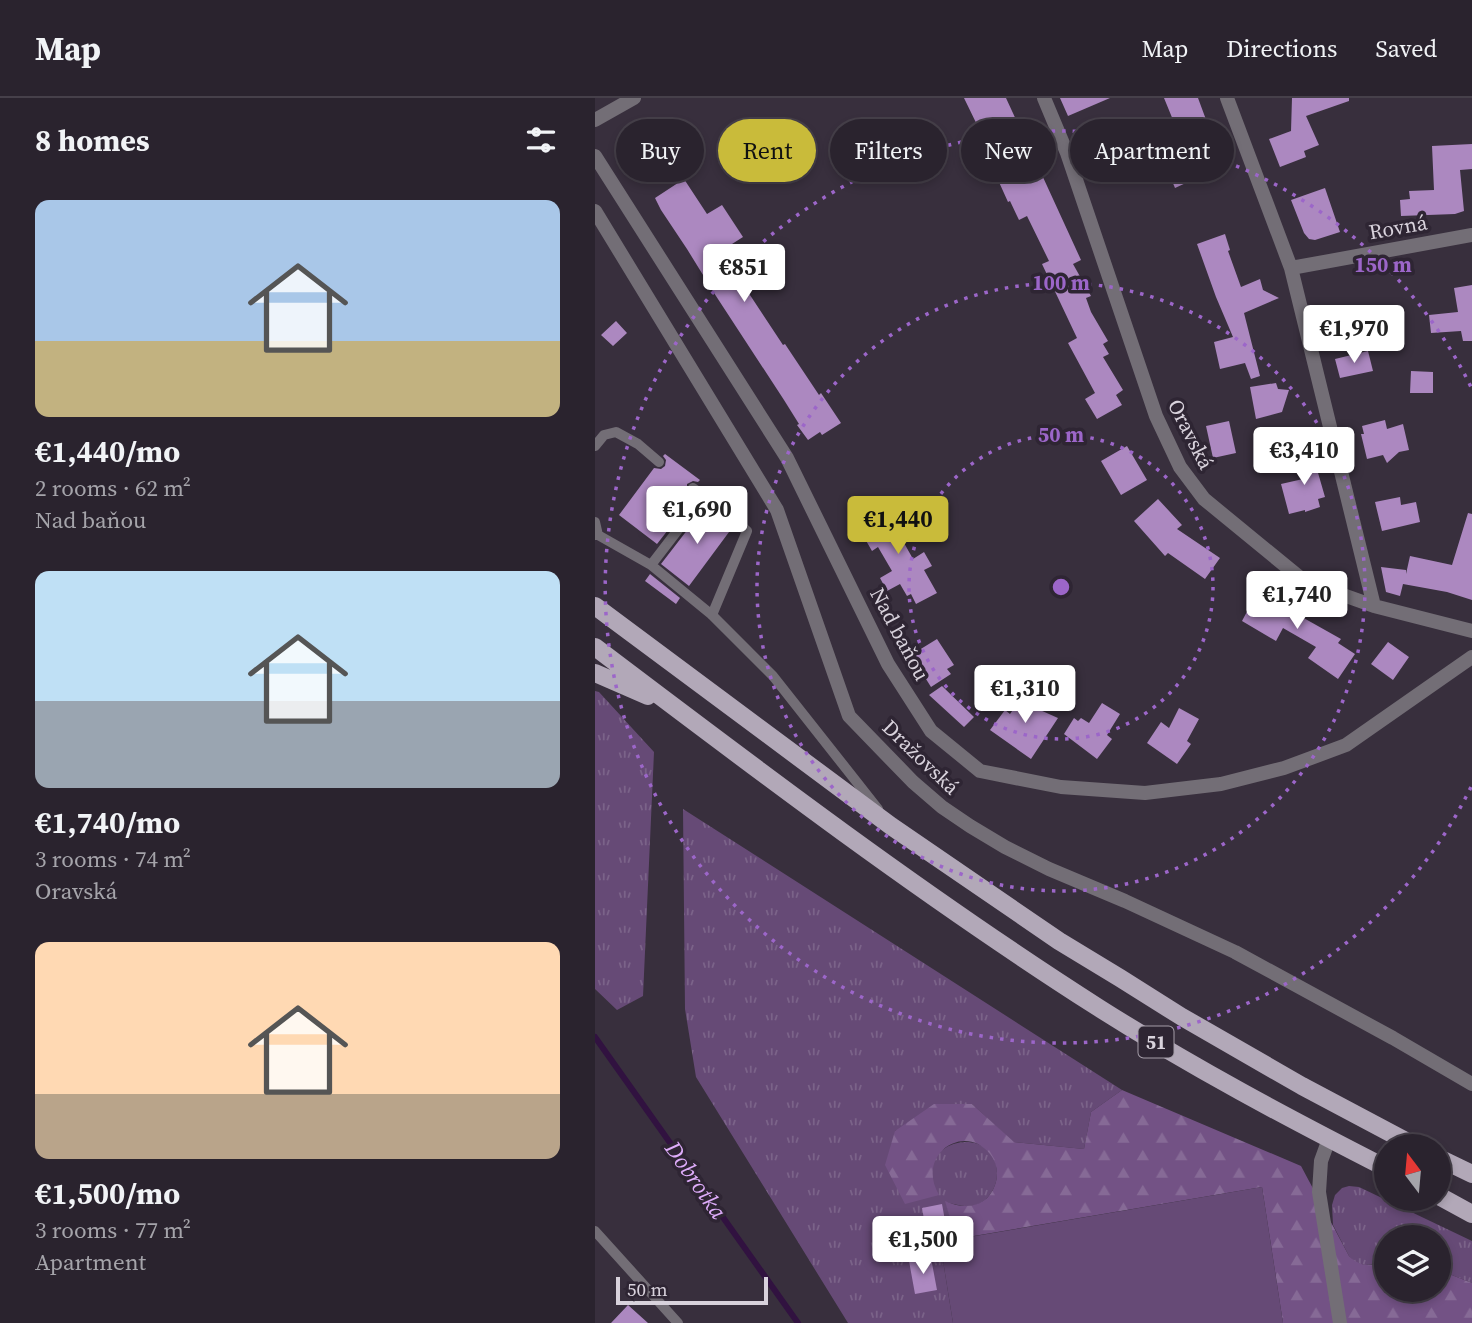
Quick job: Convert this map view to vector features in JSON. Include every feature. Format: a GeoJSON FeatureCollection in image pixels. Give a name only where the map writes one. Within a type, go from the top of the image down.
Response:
{"type":"FeatureCollection","features":[{"type":"Feature","properties":{"kind":"main road","name":"51"},"geometry":{"type":"LineString","coordinates":[[595,606],[891,826],[1059,941],[1182,1017],[1392,1134]]}},
{"type":"Feature","properties":{"kind":"main road","name":"51"},"geometry":{"type":"LineString","coordinates":[[595,647],[876,856],[1078,994],[1214,1077],[1374,1162]]}},
{"type":"Feature","properties":{"kind":"main road"},"geometry":{"type":"LineString","coordinates":[[595,673],[674,707]]}},
{"type":"Feature","properties":{"kind":"main road"},"geometry":{"type":"LineString","coordinates":[[1451,1164],[1472,1174]]}},
{"type":"Feature","properties":{"kind":"main road"},"geometry":{"type":"LineString","coordinates":[[1451,1203],[1472,1214]]}},
{"type":"Feature","properties":{"kind":"street"},"geometry":{"type":"LineString","coordinates":[[595,121],[634,98]]}},
{"type":"Feature","properties":{"kind":"street","name":"Oravská"},"geometry":{"type":"LineString","coordinates":[[1044,98],[1067,153],[1156,416],[1180,467],[1204,499],[1304,581],[1374,606],[1472,631]]}},
{"type":"Feature","properties":{"kind":"street"},"geometry":{"type":"LineString","coordinates":[[1227,98],[1291,268],[1374,606]]}},
{"type":"Feature","properties":{"kind":"street","name":"Nad baňou"},"geometry":{"type":"LineString","coordinates":[[595,156],[787,458],[888,664],[931,732],[980,771],[1061,787],[1145,793],[1221,784],[1284,768],[1346,745],[1472,657]]}},
{"type":"Feature","properties":{"kind":"street","name":"Dražovská"},"geometry":{"type":"LineString","coordinates":[[595,211],[777,510],[849,716],[913,782],[960,820],[1005,847],[1235,952],[1472,1084]]}},
{"type":"Feature","properties":{"kind":"street","name":"Rovná"},"geometry":{"type":"LineString","coordinates":[[1291,268],[1472,235]]}},
{"type":"Feature","properties":{"kind":"street"},"geometry":{"type":"LineString","coordinates":[[1329,1139],[1321,1161],[1319,1192],[1340,1323]]}},
{"type":"Feature","properties":{"kind":"lane"},"geometry":{"type":"LineString","coordinates":[[595,446],[604,435],[616,432],[638,444],[659,462]]}},
{"type":"Feature","properties":{"kind":"lane"},"geometry":{"type":"LineString","coordinates":[[693,488],[747,531],[712,615]]}},
{"type":"Feature","properties":{"kind":"lane"},"geometry":{"type":"LineString","coordinates":[[651,565],[704,496]]}},
{"type":"Feature","properties":{"kind":"lane"},"geometry":{"type":"LineString","coordinates":[[595,523],[596,535],[651,565],[712,615],[772,676],[891,826]]}},
{"type":"Feature","properties":{"kind":"lane"},"geometry":{"type":"LineString","coordinates":[[595,1231],[678,1323]]}},
{"type":"Feature","properties":{"kind":"green space"},"geometry":{"type":"Polygon","coordinates":[[[595,691],[599,692],[654,752],[643,996],[617,1010],[595,989],[595,691]]]}},
{"type":"Feature","properties":{"kind":"green space"},"geometry":{"type":"Polygon","coordinates":[[[683,809],[1122,1090],[1091,1112],[1084,1149],[1013,1142],[972,1104],[895,1131],[938,1195],[932,1176],[934,1160],[943,1149],[956,1143],[971,1142],[984,1147],[993,1157],[996,1181],[986,1199],[972,1206],[946,1202],[956,1239],[940,1242],[953,1323],[848,1323],[696,1077],[685,1009],[683,809]]]}},
{"type":"Feature","properties":{"kind":"green space"},"geometry":{"type":"Polygon","coordinates":[[[1122,1090],[1301,1166],[1349,1256],[1362,1264],[1374,1264],[1374,1302],[1451,1302],[1451,1275],[1472,1283],[1472,1323],[1283,1323],[1262,1187],[956,1239],[945,1201],[960,1206],[974,1205],[981,1203],[991,1193],[997,1173],[990,1154],[980,1145],[968,1141],[946,1147],[933,1167],[933,1180],[939,1195],[905,1204],[885,1165],[895,1131],[934,1104],[972,1104],[1014,1142],[1084,1149],[1091,1112],[1122,1090]]]}},
{"type":"Feature","properties":{"kind":"green space"},"geometry":{"type":"Polygon","coordinates":[[[1262,1187],[1283,1323],[953,1323],[940,1242],[1262,1187]]]}},
{"type":"Feature","properties":{"kind":"green space"},"geometry":{"type":"Polygon","coordinates":[[[1359,1187],[1374,1194],[1374,1211],[1409,1211],[1439,1225],[1374,1225],[1374,1264],[1356,1263],[1349,1256],[1333,1225],[1332,1205],[1335,1195],[1342,1188],[1359,1187]]]}},
{"type":"Feature","properties":{"kind":"green space"},"geometry":{"type":"Polygon","coordinates":[[[1451,1231],[1472,1241],[1472,1283],[1451,1275],[1451,1231]]]}},
{"type":"Feature","properties":{"kind":"building"},"geometry":{"type":"Polygon","coordinates":[[[964,98],[1006,98],[1016,119],[974,119],[964,98]]]}},
{"type":"Feature","properties":{"kind":"building"},"geometry":{"type":"Polygon","coordinates":[[[1060,98],[1110,98],[1068,116],[1060,98]]]}},
{"type":"Feature","properties":{"kind":"building"},"geometry":{"type":"Polygon","coordinates":[[[1164,98],[1198,98],[1206,119],[1173,119],[1164,98]]]}},
{"type":"Feature","properties":{"kind":"building"},"geometry":{"type":"Polygon","coordinates":[[[1292,98],[1349,98],[1349,101],[1306,116],[1319,145],[1304,151],[1306,157],[1280,167],[1269,139],[1291,131],[1292,98]]]}},
{"type":"Feature","properties":{"kind":"building"},"geometry":{"type":"Polygon","coordinates":[[[1472,144],[1472,169],[1460,170],[1464,211],[1455,214],[1401,216],[1400,200],[1410,199],[1409,191],[1434,190],[1432,146],[1472,144]]]}},
{"type":"Feature","properties":{"kind":"building"},"geometry":{"type":"Polygon","coordinates":[[[679,182],[686,182],[707,214],[722,205],[743,237],[721,251],[783,345],[785,344],[841,423],[808,440],[655,198],[679,182]]]}},
{"type":"Feature","properties":{"kind":"building"},"geometry":{"type":"Polygon","coordinates":[[[999,182],[1045,182],[1081,260],[1073,264],[1091,296],[1086,298],[1091,312],[1108,341],[1103,344],[1109,354],[1103,357],[1123,390],[1116,395],[1122,405],[1097,419],[1085,399],[1095,393],[1068,343],[1077,338],[1042,264],[1049,261],[1027,216],[1019,220],[1010,201],[1008,202],[999,182]]]}},
{"type":"Feature","properties":{"kind":"building"},"geometry":{"type":"Polygon","coordinates":[[[1172,182],[1188,182],[1175,188],[1172,182]]]}},
{"type":"Feature","properties":{"kind":"building"},"geometry":{"type":"Polygon","coordinates":[[[1325,188],[1340,232],[1315,240],[1309,239],[1291,200],[1325,188]]]}},
{"type":"Feature","properties":{"kind":"building"},"geometry":{"type":"Polygon","coordinates":[[[1225,234],[1241,287],[1260,279],[1263,290],[1279,298],[1244,313],[1260,376],[1251,379],[1245,363],[1220,369],[1214,342],[1233,337],[1197,244],[1225,234]]]}},
{"type":"Feature","properties":{"kind":"building"},"geometry":{"type":"Polygon","coordinates":[[[1472,285],[1472,341],[1463,341],[1461,331],[1431,333],[1429,315],[1458,312],[1454,288],[1472,285]]]}},
{"type":"Feature","properties":{"kind":"building"},"geometry":{"type":"Polygon","coordinates":[[[616,321],[627,333],[613,346],[601,335],[616,321]]]}},
{"type":"Feature","properties":{"kind":"building"},"geometry":{"type":"Polygon","coordinates":[[[1368,351],[1373,371],[1340,378],[1335,359],[1368,351]]]}},
{"type":"Feature","properties":{"kind":"building"},"geometry":{"type":"Polygon","coordinates":[[[1411,371],[1433,372],[1433,393],[1410,393],[1411,371]]]}},
{"type":"Feature","properties":{"kind":"building"},"geometry":{"type":"Polygon","coordinates":[[[1276,383],[1278,389],[1289,390],[1282,412],[1256,419],[1250,387],[1276,383]]]}},
{"type":"Feature","properties":{"kind":"building"},"geometry":{"type":"Polygon","coordinates":[[[1385,420],[1387,429],[1403,424],[1409,450],[1399,452],[1387,463],[1383,455],[1367,459],[1361,434],[1364,434],[1362,426],[1385,420]]]}},
{"type":"Feature","properties":{"kind":"building"},"geometry":{"type":"Polygon","coordinates":[[[1229,421],[1236,453],[1213,458],[1206,426],[1229,421]]]}},
{"type":"Feature","properties":{"kind":"building"},"geometry":{"type":"Polygon","coordinates":[[[1127,446],[1147,480],[1121,495],[1101,461],[1127,446]]]}},
{"type":"Feature","properties":{"kind":"building"},"geometry":{"type":"Polygon","coordinates":[[[1312,452],[1325,497],[1318,499],[1320,507],[1289,514],[1281,484],[1303,479],[1295,458],[1312,452]]]}},
{"type":"Feature","properties":{"kind":"building"},"geometry":{"type":"Polygon","coordinates":[[[665,454],[700,480],[687,484],[687,492],[693,498],[657,544],[619,515],[654,468],[661,469],[665,466],[665,454]]]}},
{"type":"Feature","properties":{"kind":"building"},"geometry":{"type":"Polygon","coordinates":[[[1400,497],[1401,505],[1416,502],[1420,522],[1382,531],[1375,502],[1400,497]]]}},
{"type":"Feature","properties":{"kind":"building"},"geometry":{"type":"Polygon","coordinates":[[[1158,499],[1182,525],[1177,529],[1220,558],[1205,579],[1168,553],[1165,556],[1134,521],[1158,499]]]}},
{"type":"Feature","properties":{"kind":"building"},"geometry":{"type":"Polygon","coordinates":[[[891,506],[900,522],[894,525],[913,559],[924,552],[932,566],[924,570],[937,593],[916,604],[911,594],[907,596],[900,584],[887,591],[880,578],[892,571],[878,547],[872,551],[857,525],[891,506]]]}},
{"type":"Feature","properties":{"kind":"building"},"geometry":{"type":"Polygon","coordinates":[[[705,507],[732,528],[689,586],[661,564],[705,507]]]}},
{"type":"Feature","properties":{"kind":"building"},"geometry":{"type":"Polygon","coordinates":[[[1468,513],[1472,514],[1472,600],[1447,592],[1403,584],[1400,596],[1386,592],[1381,567],[1406,570],[1406,574],[1410,556],[1452,565],[1468,513]]]}},
{"type":"Feature","properties":{"kind":"building"},"geometry":{"type":"Polygon","coordinates":[[[650,574],[680,598],[676,604],[645,581],[650,574]]]}},
{"type":"Feature","properties":{"kind":"building"},"geometry":{"type":"Polygon","coordinates":[[[1260,587],[1296,607],[1293,612],[1341,639],[1338,643],[1355,654],[1338,679],[1308,658],[1316,647],[1283,628],[1276,641],[1242,621],[1260,587]]]}},
{"type":"Feature","properties":{"kind":"building"},"geometry":{"type":"Polygon","coordinates":[[[937,639],[954,665],[947,669],[951,674],[931,687],[911,655],[937,639]]]}},
{"type":"Feature","properties":{"kind":"building"},"geometry":{"type":"Polygon","coordinates":[[[1388,642],[1409,657],[1393,680],[1371,664],[1388,642]]]}},
{"type":"Feature","properties":{"kind":"building"},"geometry":{"type":"Polygon","coordinates":[[[942,686],[974,717],[964,727],[929,695],[942,686]]]}},
{"type":"Feature","properties":{"kind":"building"},"geometry":{"type":"Polygon","coordinates":[[[1026,691],[1044,703],[1040,710],[1058,718],[1031,759],[990,730],[1005,710],[1010,714],[1026,691]]]}},
{"type":"Feature","properties":{"kind":"building"},"geometry":{"type":"Polygon","coordinates":[[[1102,703],[1120,714],[1107,735],[1112,739],[1097,759],[1064,734],[1074,718],[1078,721],[1081,718],[1089,723],[1102,703]]]}},
{"type":"Feature","properties":{"kind":"building"},"geometry":{"type":"Polygon","coordinates":[[[1179,708],[1199,719],[1187,741],[1191,744],[1177,764],[1147,743],[1161,722],[1169,728],[1179,708]]]}},
{"type":"Feature","properties":{"kind":"building"},"geometry":{"type":"Polygon","coordinates":[[[942,1204],[947,1232],[927,1236],[922,1208],[942,1204]]]}},
{"type":"Feature","properties":{"kind":"building"},"geometry":{"type":"Polygon","coordinates":[[[931,1258],[937,1290],[915,1294],[909,1261],[931,1258]]]}},
{"type":"Feature","properties":{"kind":"building"},"geometry":{"type":"Polygon","coordinates":[[[628,1305],[648,1323],[611,1323],[628,1305]]]}},
{"type":"Feature","properties":{"kind":"waterway","name":"Dobrotka"},"geometry":{"type":"LineString","coordinates":[[595,1037],[798,1323]]}}]}
